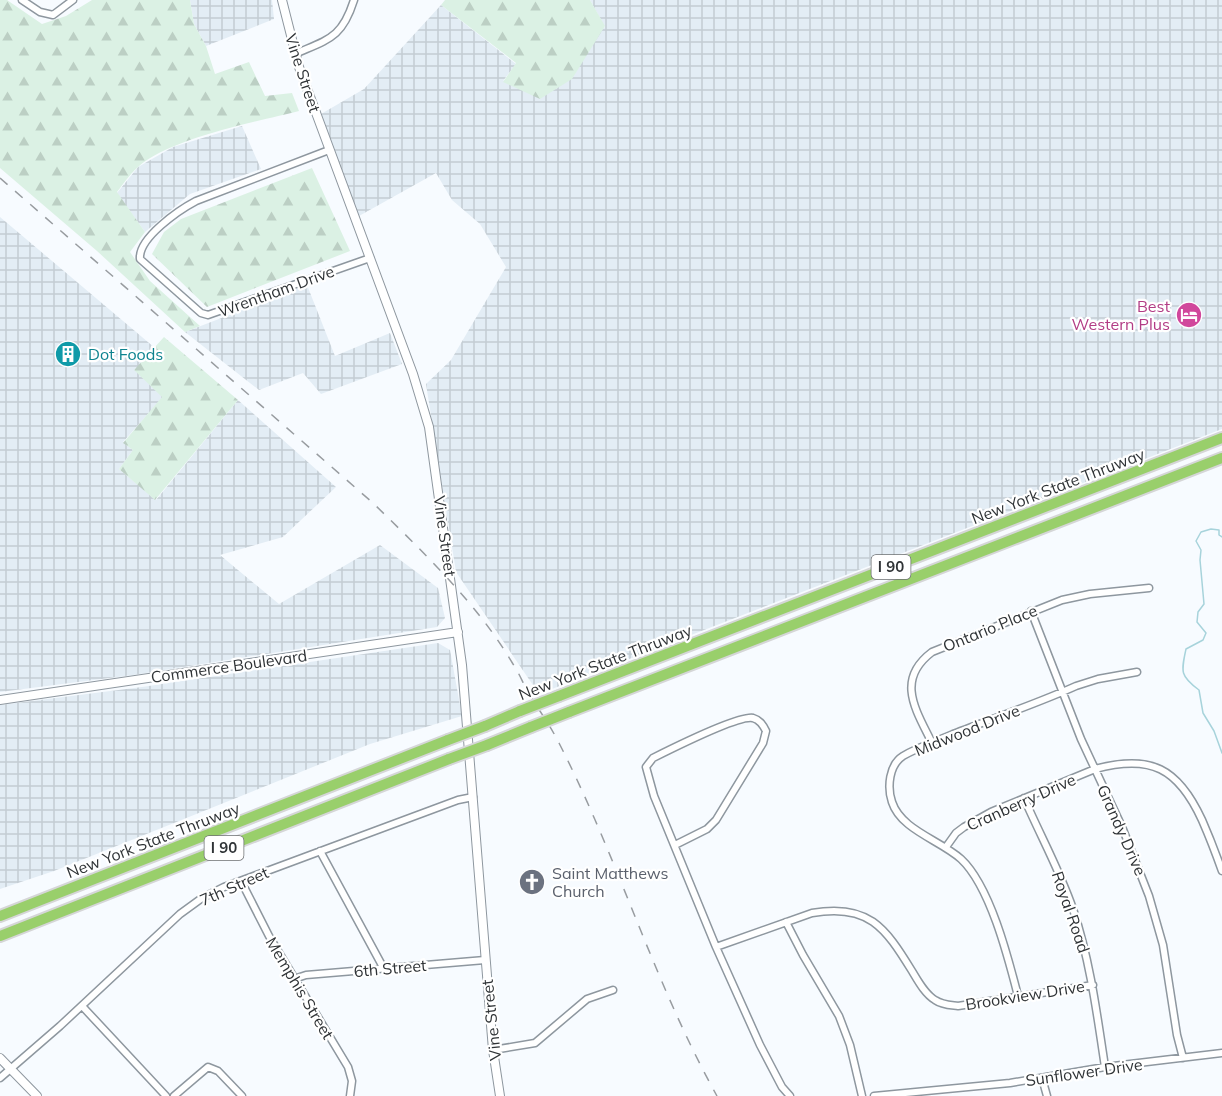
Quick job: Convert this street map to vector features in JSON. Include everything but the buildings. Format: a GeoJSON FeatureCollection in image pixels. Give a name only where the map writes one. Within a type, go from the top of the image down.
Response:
{"type":"FeatureCollection","features":[{"type":"Feature","properties":{"kind":"highway","name":"New York State Thruway"},"geometry":{"type":"LineString","coordinates":[[0,916],[1222,438]]}},
{"type":"Feature","properties":{"kind":"highway","name":"New York State Thruway"},"geometry":{"type":"LineString","coordinates":[[0,936],[1222,458]]}},
{"type":"Feature","properties":{"kind":"street"},"geometry":{"type":"LineString","coordinates":[[22,0],[40,12],[53,15],[74,0]]}},
{"type":"Feature","properties":{"kind":"street","name":"Vine Street"},"geometry":{"type":"LineString","coordinates":[[282,0],[295,54],[413,374],[429,428],[458,632],[493,1050],[500,1096]]}},
{"type":"Feature","properties":{"kind":"street"},"geometry":{"type":"LineString","coordinates":[[295,54],[333,37],[350,12],[354,0]]}},
{"type":"Feature","properties":{"kind":"street","name":"Wrentham Drive"},"geometry":{"type":"LineString","coordinates":[[329,150],[196,201],[179,210],[164,221],[142,249],[140,259],[201,313],[208,315],[370,258]]}},
{"type":"Feature","properties":{"kind":"street","name":"Ontario Place"},"geometry":{"type":"LineString","coordinates":[[932,743],[911,695],[910,684],[920,664],[939,648],[1062,600],[1090,594],[1149,588]]}},
{"type":"Feature","properties":{"kind":"street","name":"Grandy Drive"},"geometry":{"type":"LineString","coordinates":[[1031,611],[1095,769],[1140,869],[1157,920],[1183,1058]]}},
{"type":"Feature","properties":{"kind":"street","name":"Commerce Boulevard"},"geometry":{"type":"LineString","coordinates":[[0,699],[458,632]]}},
{"type":"Feature","properties":{"kind":"street","name":"Midwood Drive"},"geometry":{"type":"LineString","coordinates":[[1018,996],[998,926],[979,884],[961,859],[912,826],[899,815],[892,802],[889,788],[894,765],[900,759],[932,743],[1063,692],[1098,679],[1137,672]]}},
{"type":"Feature","properties":{"kind":"street"},"geometry":{"type":"LineString","coordinates":[[675,845],[707,828],[724,809],[764,743],[766,731],[761,722],[753,718],[737,720],[668,751],[650,761],[646,767],[647,775],[675,845],[716,947],[760,1045],[782,1087],[790,1096]]}},
{"type":"Feature","properties":{"kind":"street","name":"Cranberry Drive"},"geometry":{"type":"LineString","coordinates":[[946,847],[956,833],[991,812],[1095,769],[1131,764],[1161,769],[1172,775],[1194,802],[1222,871]]}},
{"type":"Feature","properties":{"kind":"street","name":"7th Street"},"geometry":{"type":"LineString","coordinates":[[0,1078],[82,1006],[180,914],[202,898],[241,881],[458,800],[473,797]]}},
{"type":"Feature","properties":{"kind":"street","name":"Royal Road"},"geometry":{"type":"LineString","coordinates":[[1024,798],[1072,906],[1093,985],[1105,1067]]}},
{"type":"Feature","properties":{"kind":"street"},"geometry":{"type":"LineString","coordinates":[[320,852],[384,969]]}},
{"type":"Feature","properties":{"kind":"street","name":"Memphis Street"},"geometry":{"type":"LineString","coordinates":[[241,881],[294,979],[348,1067],[352,1081],[350,1096]]}},
{"type":"Feature","properties":{"kind":"street","name":"Brookview Drive"},"geometry":{"type":"LineString","coordinates":[[716,947],[786,922],[829,910],[844,911],[868,918],[885,931],[925,991],[935,1000],[946,1005],[958,1006],[1093,985]]}},
{"type":"Feature","properties":{"kind":"street"},"geometry":{"type":"LineString","coordinates":[[786,922],[839,1016],[850,1045],[862,1096]]}},
{"type":"Feature","properties":{"kind":"street","name":"6th Street"},"geometry":{"type":"LineString","coordinates":[[294,979],[306,975],[485,960]]}},
{"type":"Feature","properties":{"kind":"street"},"geometry":{"type":"LineString","coordinates":[[493,1050],[535,1043],[587,999],[613,990]]}},
{"type":"Feature","properties":{"kind":"street"},"geometry":{"type":"LineString","coordinates":[[82,1006],[166,1096]]}},
{"type":"Feature","properties":{"kind":"street","name":"Sunflower Drive"},"geometry":{"type":"LineString","coordinates":[[874,1096],[1042,1078],[1105,1067],[1222,1053]]}},
{"type":"Feature","properties":{"kind":"street"},"geometry":{"type":"LineString","coordinates":[[0,1058],[37,1096]]}},
{"type":"Feature","properties":{"kind":"street"},"geometry":{"type":"LineString","coordinates":[[174,1096],[204,1068],[213,1067],[242,1096]]}},
{"type":"Feature","properties":{"kind":"street"},"geometry":{"type":"LineString","coordinates":[[1042,1078],[1047,1096]]}},
{"type":"Feature","properties":{"kind":"shaded area"},"geometry":{"type":"Polygon","coordinates":[[[190,0],[272,0],[274,19],[206,46],[194,24],[190,0]]]}},
{"type":"Feature","properties":{"kind":"shaded area"},"geometry":{"type":"Polygon","coordinates":[[[590,0],[1222,0],[1222,429],[539,694],[456,572],[426,384],[451,360],[506,267],[480,224],[452,200],[436,173],[359,216],[321,114],[364,89],[441,5],[516,64],[503,81],[605,27],[590,0]]]}},
{"type":"Feature","properties":{"kind":"shaded area"},"geometry":{"type":"Polygon","coordinates":[[[242,126],[261,169],[190,194],[145,232],[117,193],[138,167],[173,147],[242,126]]]}},
{"type":"Feature","properties":{"kind":"shaded area"},"geometry":{"type":"Polygon","coordinates":[[[0,217],[155,348],[135,370],[163,397],[123,442],[133,450],[119,469],[156,500],[238,400],[336,487],[283,537],[220,555],[279,604],[380,545],[438,588],[445,618],[437,627],[133,675],[0,692],[0,217]]]}},
{"type":"Feature","properties":{"kind":"shaded area"},"geometry":{"type":"Polygon","coordinates":[[[307,285],[335,356],[390,333],[402,364],[321,394],[303,373],[259,390],[185,332],[307,285]]]}},
{"type":"Feature","properties":{"kind":"shaded area"},"geometry":{"type":"Polygon","coordinates":[[[438,643],[450,650],[462,716],[370,744],[54,871],[0,889],[0,705],[142,687],[438,643]]]}},
{"type":"Feature","properties":{"kind":"green space"},"geometry":{"type":"Polygon","coordinates":[[[0,0],[7,0],[42,24],[66,16],[92,0],[190,0],[194,24],[206,46],[215,74],[249,62],[265,96],[292,93],[299,111],[215,132],[171,148],[138,167],[117,192],[145,232],[130,252],[150,281],[200,326],[185,332],[97,251],[0,168],[0,0]]]}},
{"type":"Feature","properties":{"kind":"green space"},"geometry":{"type":"Polygon","coordinates":[[[445,0],[590,0],[605,26],[572,79],[540,99],[503,82],[516,63],[441,5],[445,0]]]}},
{"type":"Feature","properties":{"kind":"green space"},"geometry":{"type":"Polygon","coordinates":[[[312,168],[350,251],[207,307],[152,254],[164,232],[181,219],[312,168]]]}},
{"type":"Feature","properties":{"kind":"green space"},"geometry":{"type":"Polygon","coordinates":[[[164,337],[238,400],[155,500],[119,469],[133,450],[123,443],[162,397],[134,370],[164,337]]]}},
{"type":"Feature","properties":{"kind":"waterway"},"geometry":{"type":"LineString","coordinates":[[1222,537],[1219,535],[1219,530],[1211,529],[1201,532],[1196,541],[1201,550],[1204,604],[1198,612],[1197,622],[1206,633],[1203,640],[1186,649],[1183,663],[1183,673],[1188,681],[1199,690],[1203,713],[1214,731],[1222,753]]}},
{"type":"Feature","properties":{"kind":"railway"},"geometry":{"type":"LineString","coordinates":[[0,178],[373,503],[448,579],[483,620],[515,667],[559,743],[600,831],[674,1009],[717,1096]]}},
{"type":"Feature","properties":{"kind":"place","name":"Best Western Plus"},"geometry":{"type":"Point","coordinates":[1189,315]}},
{"type":"Feature","properties":{"kind":"place","name":"Dot Foods"},"geometry":{"type":"Point","coordinates":[68,354]}},
{"type":"Feature","properties":{"kind":"place","name":"Saint Matthews Church"},"geometry":{"type":"Point","coordinates":[532,882]}}]}
